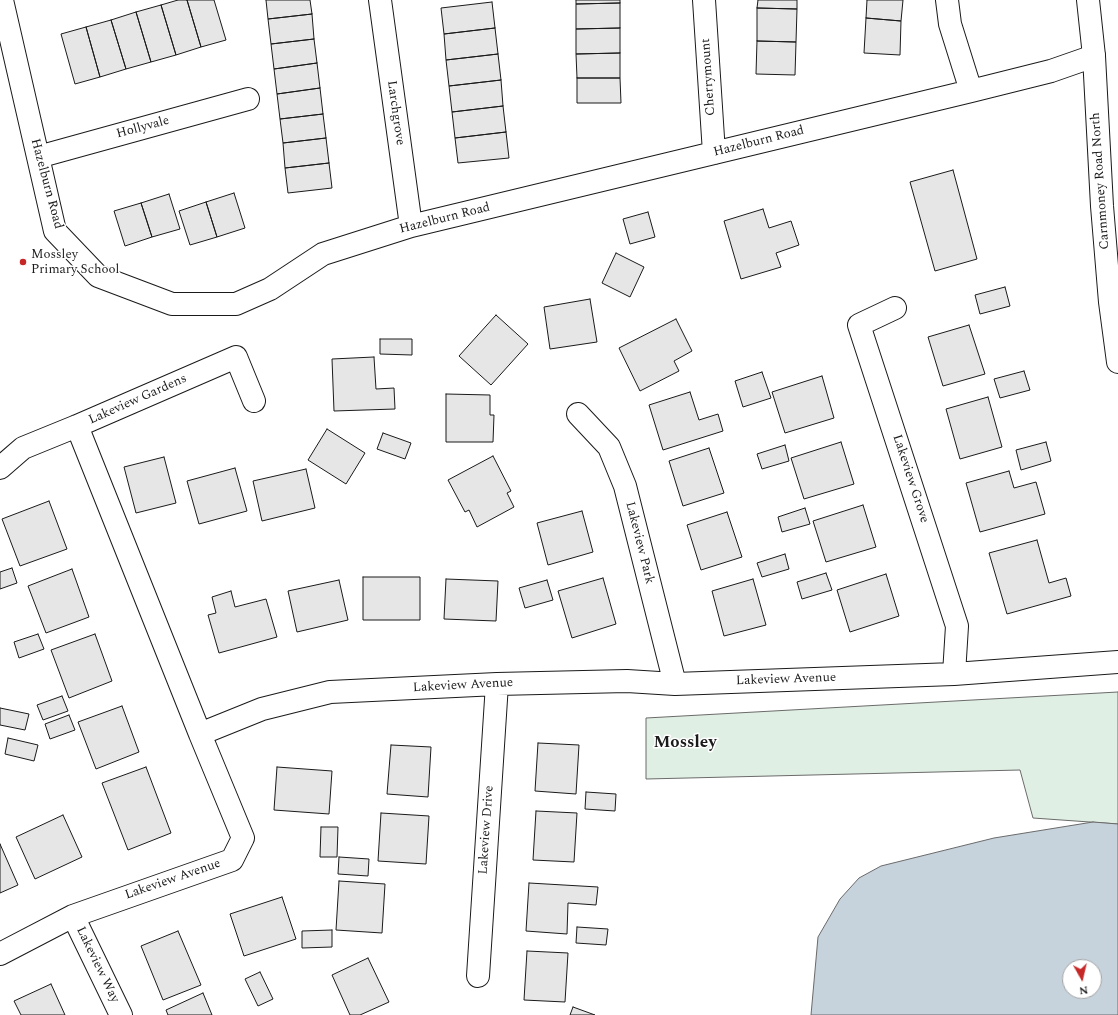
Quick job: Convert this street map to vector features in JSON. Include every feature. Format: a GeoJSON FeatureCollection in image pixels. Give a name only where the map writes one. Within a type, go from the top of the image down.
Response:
{"type":"FeatureCollection","features":[{"type":"Feature","properties":{"kind":"street","name":"Hazelburn Road"},"geometry":{"type":"LineString","coordinates":[[2,0],[55,231],[98,276],[172,304],[236,304],[270,289],[323,254],[411,226],[971,91],[1050,71],[1094,56]]}},
{"type":"Feature","properties":{"kind":"street","name":"Larchgrove"},"geometry":{"type":"LineString","coordinates":[[380,0],[411,226]]}},
{"type":"Feature","properties":{"kind":"street","name":"Cherrymount"},"geometry":{"type":"LineString","coordinates":[[704,0],[714,153]]}},
{"type":"Feature","properties":{"kind":"street"},"geometry":{"type":"LineString","coordinates":[[947,0],[950,24],[971,91]]}},
{"type":"Feature","properties":{"kind":"street","name":"Carnmoney Road North"},"geometry":{"type":"LineString","coordinates":[[1088,0],[1094,56],[1102,206],[1110,302],[1118,362]]}},
{"type":"Feature","properties":{"kind":"street","name":"Hollyvale"},"geometry":{"type":"LineString","coordinates":[[38,157],[248,99]]}},
{"type":"Feature","properties":{"kind":"street","name":"Lakeview Grove"},"geometry":{"type":"LineString","coordinates":[[895,308],[859,325],[957,626],[954,674]]}},
{"type":"Feature","properties":{"kind":"street","name":"Lakeview Gardens"},"geometry":{"type":"LineString","coordinates":[[0,468],[24,448],[236,357],[254,401]]}},
{"type":"Feature","properties":{"kind":"street","name":"Lakeview Park"},"geometry":{"type":"LineString","coordinates":[[578,414],[609,447],[625,486],[675,684]]}},
{"type":"Feature","properties":{"kind":"street"},"geometry":{"type":"LineString","coordinates":[[77,426],[200,734]]}},
{"type":"Feature","properties":{"kind":"street","name":"Lakeview Avenue"},"geometry":{"type":"LineString","coordinates":[[0,954],[73,916],[232,860],[242,838],[200,734],[262,709],[330,692],[497,684],[627,681],[675,684],[954,674],[1118,662]]}},
{"type":"Feature","properties":{"kind":"street","name":"Lakeview Drive"},"geometry":{"type":"LineString","coordinates":[[478,976],[497,684]]}},
{"type":"Feature","properties":{"kind":"street","name":"Lakeview Way"},"geometry":{"type":"LineString","coordinates":[[73,916],[121,1015]]}},
{"type":"Feature","properties":{"kind":"green space"},"geometry":{"type":"Polygon","coordinates":[[[1118,692],[1118,824],[1033,818],[1020,770],[646,779],[646,718],[1118,692]]]}},
{"type":"Feature","properties":{"kind":"shaded area"},"geometry":{"type":"Polygon","coordinates":[[[1093,822],[1118,824],[1118,1015],[811,1015],[818,937],[840,899],[859,878],[881,866],[994,838],[1093,822]]]}},
{"type":"Feature","properties":{"kind":"building"},"geometry":{"type":"Polygon","coordinates":[[[178,0],[187,0],[201,47],[176,55],[161,5],[178,0]]]}},
{"type":"Feature","properties":{"kind":"building"},"geometry":{"type":"Polygon","coordinates":[[[187,0],[214,0],[226,40],[201,47],[187,0]]]}},
{"type":"Feature","properties":{"kind":"building"},"geometry":{"type":"Polygon","coordinates":[[[266,0],[310,0],[312,14],[268,19],[266,0]]]}},
{"type":"Feature","properties":{"kind":"building"},"geometry":{"type":"Polygon","coordinates":[[[576,0],[620,0],[620,3],[576,4],[576,0]]]}},
{"type":"Feature","properties":{"kind":"building"},"geometry":{"type":"Polygon","coordinates":[[[758,0],[797,0],[797,9],[757,8],[758,0]]]}},
{"type":"Feature","properties":{"kind":"building"},"geometry":{"type":"Polygon","coordinates":[[[867,0],[903,0],[901,21],[866,18],[867,0]]]}},
{"type":"Feature","properties":{"kind":"building"},"geometry":{"type":"Polygon","coordinates":[[[492,2],[495,28],[444,34],[441,8],[492,2]]]}},
{"type":"Feature","properties":{"kind":"building"},"geometry":{"type":"Polygon","coordinates":[[[620,3],[620,28],[576,29],[576,4],[620,3]]]}},
{"type":"Feature","properties":{"kind":"building"},"geometry":{"type":"Polygon","coordinates":[[[161,5],[176,55],[151,62],[136,12],[161,5]]]}},
{"type":"Feature","properties":{"kind":"building"},"geometry":{"type":"Polygon","coordinates":[[[757,8],[797,9],[796,42],[757,41],[757,8]]]}},
{"type":"Feature","properties":{"kind":"building"},"geometry":{"type":"Polygon","coordinates":[[[136,12],[151,62],[126,69],[111,20],[136,12]]]}},
{"type":"Feature","properties":{"kind":"building"},"geometry":{"type":"Polygon","coordinates":[[[312,14],[314,39],[271,44],[268,19],[312,14]]]}},
{"type":"Feature","properties":{"kind":"building"},"geometry":{"type":"Polygon","coordinates":[[[866,18],[901,21],[900,55],[864,53],[866,18]]]}},
{"type":"Feature","properties":{"kind":"building"},"geometry":{"type":"Polygon","coordinates":[[[111,20],[126,69],[100,77],[86,27],[111,20]]]}},
{"type":"Feature","properties":{"kind":"building"},"geometry":{"type":"Polygon","coordinates":[[[86,27],[100,77],[75,84],[61,34],[86,27]]]}},
{"type":"Feature","properties":{"kind":"building"},"geometry":{"type":"Polygon","coordinates":[[[495,28],[498,54],[446,60],[444,34],[495,28]]]}},
{"type":"Feature","properties":{"kind":"building"},"geometry":{"type":"Polygon","coordinates":[[[620,28],[620,53],[576,54],[576,29],[620,28]]]}},
{"type":"Feature","properties":{"kind":"building"},"geometry":{"type":"Polygon","coordinates":[[[314,39],[317,63],[274,69],[271,44],[314,39]]]}},
{"type":"Feature","properties":{"kind":"building"},"geometry":{"type":"Polygon","coordinates":[[[757,41],[796,42],[795,75],[756,74],[757,41]]]}},
{"type":"Feature","properties":{"kind":"building"},"geometry":{"type":"Polygon","coordinates":[[[620,53],[620,78],[577,78],[576,54],[620,53]]]}},
{"type":"Feature","properties":{"kind":"building"},"geometry":{"type":"Polygon","coordinates":[[[498,54],[501,80],[449,86],[446,60],[498,54]]]}},
{"type":"Feature","properties":{"kind":"building"},"geometry":{"type":"Polygon","coordinates":[[[317,63],[320,88],[277,94],[274,69],[317,63]]]}},
{"type":"Feature","properties":{"kind":"building"},"geometry":{"type":"Polygon","coordinates":[[[577,78],[620,78],[621,103],[577,103],[577,78]]]}},
{"type":"Feature","properties":{"kind":"building"},"geometry":{"type":"Polygon","coordinates":[[[501,80],[503,106],[452,112],[449,86],[501,80]]]}},
{"type":"Feature","properties":{"kind":"building"},"geometry":{"type":"Polygon","coordinates":[[[320,88],[323,114],[280,119],[277,94],[320,88]]]}},
{"type":"Feature","properties":{"kind":"building"},"geometry":{"type":"Polygon","coordinates":[[[503,106],[506,132],[455,138],[452,112],[503,106]]]}},
{"type":"Feature","properties":{"kind":"building"},"geometry":{"type":"Polygon","coordinates":[[[323,114],[326,138],[283,143],[280,119],[323,114]]]}},
{"type":"Feature","properties":{"kind":"building"},"geometry":{"type":"Polygon","coordinates":[[[506,132],[509,158],[458,163],[455,138],[506,132]]]}},
{"type":"Feature","properties":{"kind":"building"},"geometry":{"type":"Polygon","coordinates":[[[326,138],[329,163],[285,168],[283,143],[326,138]]]}},
{"type":"Feature","properties":{"kind":"building"},"geometry":{"type":"Polygon","coordinates":[[[329,163],[332,188],[288,193],[285,168],[329,163]]]}},
{"type":"Feature","properties":{"kind":"building"},"geometry":{"type":"Polygon","coordinates":[[[953,170],[977,259],[935,271],[910,182],[953,170]]]}},
{"type":"Feature","properties":{"kind":"building"},"geometry":{"type":"Polygon","coordinates":[[[234,193],[245,228],[217,237],[206,202],[234,193]]]}},
{"type":"Feature","properties":{"kind":"building"},"geometry":{"type":"Polygon","coordinates":[[[169,194],[180,229],[152,237],[141,203],[169,194]]]}},
{"type":"Feature","properties":{"kind":"building"},"geometry":{"type":"Polygon","coordinates":[[[206,202],[217,237],[190,245],[179,211],[206,202]]]}},
{"type":"Feature","properties":{"kind":"building"},"geometry":{"type":"Polygon","coordinates":[[[141,203],[152,237],[125,246],[114,211],[141,203]]]}},
{"type":"Feature","properties":{"kind":"building"},"geometry":{"type":"Polygon","coordinates":[[[763,209],[769,228],[791,221],[799,245],[776,253],[781,267],[741,279],[724,221],[763,209]]]}},
{"type":"Feature","properties":{"kind":"building"},"geometry":{"type":"Polygon","coordinates":[[[648,212],[655,237],[630,244],[623,219],[648,212]]]}},
{"type":"Feature","properties":{"kind":"building"},"geometry":{"type":"Polygon","coordinates":[[[616,253],[644,267],[630,297],[602,283],[616,253]]]}},
{"type":"Feature","properties":{"kind":"building"},"geometry":{"type":"Polygon","coordinates":[[[1005,287],[1010,306],[980,314],[975,295],[1005,287]]]}},
{"type":"Feature","properties":{"kind":"building"},"geometry":{"type":"Polygon","coordinates":[[[590,299],[597,342],[550,349],[544,307],[590,299]]]}},
{"type":"Feature","properties":{"kind":"building"},"geometry":{"type":"Polygon","coordinates":[[[496,315],[528,344],[491,385],[459,356],[496,315]]]}},
{"type":"Feature","properties":{"kind":"building"},"geometry":{"type":"Polygon","coordinates":[[[676,319],[692,351],[674,361],[679,371],[640,391],[619,348],[676,319]]]}},
{"type":"Feature","properties":{"kind":"building"},"geometry":{"type":"Polygon","coordinates":[[[969,325],[985,374],[943,386],[928,337],[969,325]]]}},
{"type":"Feature","properties":{"kind":"building"},"geometry":{"type":"Polygon","coordinates":[[[380,339],[412,339],[412,355],[380,354],[380,339]]]}},
{"type":"Feature","properties":{"kind":"building"},"geometry":{"type":"Polygon","coordinates":[[[374,357],[376,389],[394,388],[395,409],[334,411],[332,359],[374,357]]]}},
{"type":"Feature","properties":{"kind":"building"},"geometry":{"type":"Polygon","coordinates":[[[1024,371],[1030,390],[1000,398],[994,379],[1024,371]]]}},
{"type":"Feature","properties":{"kind":"building"},"geometry":{"type":"Polygon","coordinates":[[[762,372],[771,398],[743,407],[735,381],[762,372]]]}},
{"type":"Feature","properties":{"kind":"building"},"geometry":{"type":"Polygon","coordinates":[[[822,376],[834,418],[785,433],[772,392],[822,376]]]}},
{"type":"Feature","properties":{"kind":"building"},"geometry":{"type":"Polygon","coordinates":[[[690,392],[699,420],[718,414],[723,431],[663,450],[649,405],[690,392]]]}},
{"type":"Feature","properties":{"kind":"building"},"geometry":{"type":"Polygon","coordinates":[[[446,394],[490,395],[490,415],[494,415],[493,442],[446,442],[446,394]]]}},
{"type":"Feature","properties":{"kind":"building"},"geometry":{"type":"Polygon","coordinates":[[[988,397],[1002,447],[960,459],[946,409],[988,397]]]}},
{"type":"Feature","properties":{"kind":"building"},"geometry":{"type":"Polygon","coordinates":[[[327,429],[365,453],[346,484],[308,460],[327,429]]]}},
{"type":"Feature","properties":{"kind":"building"},"geometry":{"type":"Polygon","coordinates":[[[383,433],[411,443],[405,459],[377,449],[383,433]]]}},
{"type":"Feature","properties":{"kind":"building"},"geometry":{"type":"Polygon","coordinates":[[[841,442],[854,484],[804,499],[791,458],[841,442]]]}},
{"type":"Feature","properties":{"kind":"building"},"geometry":{"type":"Polygon","coordinates":[[[1046,442],[1051,461],[1021,470],[1016,450],[1046,442]]]}},
{"type":"Feature","properties":{"kind":"building"},"geometry":{"type":"Polygon","coordinates":[[[785,445],[789,461],[762,469],[757,454],[785,445]]]}},
{"type":"Feature","properties":{"kind":"building"},"geometry":{"type":"Polygon","coordinates":[[[709,448],[724,493],[683,506],[669,461],[709,448]]]}},
{"type":"Feature","properties":{"kind":"building"},"geometry":{"type":"Polygon","coordinates":[[[493,456],[511,491],[507,493],[514,507],[477,527],[469,510],[465,512],[448,480],[493,456]]]}},
{"type":"Feature","properties":{"kind":"building"},"geometry":{"type":"Polygon","coordinates":[[[164,457],[176,503],[136,513],[124,467],[164,457]]]}},
{"type":"Feature","properties":{"kind":"building"},"geometry":{"type":"Polygon","coordinates":[[[235,468],[247,511],[199,524],[187,481],[235,468]]]}},
{"type":"Feature","properties":{"kind":"building"},"geometry":{"type":"Polygon","coordinates":[[[306,469],[315,508],[262,521],[253,481],[306,469]]]}},
{"type":"Feature","properties":{"kind":"building"},"geometry":{"type":"Polygon","coordinates":[[[1009,471],[1014,488],[1036,482],[1045,514],[980,532],[966,483],[1009,471]]]}},
{"type":"Feature","properties":{"kind":"building"},"geometry":{"type":"Polygon","coordinates":[[[49,501],[67,549],[20,566],[2,519],[49,501]]]}},
{"type":"Feature","properties":{"kind":"building"},"geometry":{"type":"Polygon","coordinates":[[[863,505],[876,547],[826,562],[813,521],[863,505]]]}},
{"type":"Feature","properties":{"kind":"building"},"geometry":{"type":"Polygon","coordinates":[[[805,508],[810,524],[782,532],[778,517],[805,508]]]}},
{"type":"Feature","properties":{"kind":"building"},"geometry":{"type":"Polygon","coordinates":[[[582,511],[593,552],[548,565],[537,523],[582,511]]]}},
{"type":"Feature","properties":{"kind":"building"},"geometry":{"type":"Polygon","coordinates":[[[727,512],[742,557],[701,570],[687,525],[727,512]]]}},
{"type":"Feature","properties":{"kind":"building"},"geometry":{"type":"Polygon","coordinates":[[[1037,540],[1049,583],[1066,578],[1071,596],[1007,614],[989,553],[1037,540]]]}},
{"type":"Feature","properties":{"kind":"building"},"geometry":{"type":"Polygon","coordinates":[[[785,554],[789,569],[762,577],[757,563],[785,554]]]}},
{"type":"Feature","properties":{"kind":"building"},"geometry":{"type":"Polygon","coordinates":[[[12,568],[17,583],[0,589],[0,572],[12,568]]]}},
{"type":"Feature","properties":{"kind":"building"},"geometry":{"type":"Polygon","coordinates":[[[72,569],[89,617],[46,633],[28,586],[72,569]]]}},
{"type":"Feature","properties":{"kind":"building"},"geometry":{"type":"Polygon","coordinates":[[[826,573],[832,590],[802,599],[797,582],[826,573]]]}},
{"type":"Feature","properties":{"kind":"building"},"geometry":{"type":"Polygon","coordinates":[[[886,574],[899,616],[850,632],[837,590],[886,574]]]}},
{"type":"Feature","properties":{"kind":"building"},"geometry":{"type":"Polygon","coordinates":[[[363,577],[420,577],[420,620],[363,620],[363,577]]]}},
{"type":"Feature","properties":{"kind":"building"},"geometry":{"type":"Polygon","coordinates":[[[603,578],[616,624],[572,638],[558,591],[603,578]]]}},
{"type":"Feature","properties":{"kind":"building"},"geometry":{"type":"Polygon","coordinates":[[[446,579],[498,581],[496,621],[444,619],[446,579]]]}},
{"type":"Feature","properties":{"kind":"building"},"geometry":{"type":"Polygon","coordinates":[[[753,579],[766,625],[724,636],[712,591],[753,579]]]}},
{"type":"Feature","properties":{"kind":"building"},"geometry":{"type":"Polygon","coordinates":[[[339,580],[348,620],[297,632],[288,591],[339,580]]]}},
{"type":"Feature","properties":{"kind":"building"},"geometry":{"type":"Polygon","coordinates":[[[547,580],[553,600],[525,608],[519,588],[547,580]]]}},
{"type":"Feature","properties":{"kind":"building"},"geometry":{"type":"Polygon","coordinates":[[[231,591],[235,607],[266,599],[277,637],[219,653],[208,615],[216,613],[212,597],[231,591]]]}},
{"type":"Feature","properties":{"kind":"building"},"geometry":{"type":"Polygon","coordinates":[[[38,634],[44,649],[19,658],[14,642],[38,634]]]}},
{"type":"Feature","properties":{"kind":"building"},"geometry":{"type":"Polygon","coordinates":[[[95,634],[112,681],[69,698],[51,650],[95,634]]]}},
{"type":"Feature","properties":{"kind":"building"},"geometry":{"type":"Polygon","coordinates":[[[62,696],[68,711],[43,720],[37,705],[62,696]]]}},
{"type":"Feature","properties":{"kind":"building"},"geometry":{"type":"Polygon","coordinates":[[[122,706],[139,752],[96,769],[78,722],[122,706]]]}},
{"type":"Feature","properties":{"kind":"building"},"geometry":{"type":"Polygon","coordinates":[[[0,708],[29,714],[25,730],[0,725],[0,708]]]}},
{"type":"Feature","properties":{"kind":"building"},"geometry":{"type":"Polygon","coordinates":[[[69,715],[75,730],[50,739],[45,724],[69,715]]]}},
{"type":"Feature","properties":{"kind":"building"},"geometry":{"type":"Polygon","coordinates":[[[8,738],[38,745],[34,761],[5,754],[8,738]]]}},
{"type":"Feature","properties":{"kind":"building"},"geometry":{"type":"Polygon","coordinates":[[[538,743],[579,745],[576,794],[535,791],[538,743]]]}},
{"type":"Feature","properties":{"kind":"building"},"geometry":{"type":"Polygon","coordinates":[[[391,745],[431,747],[428,797],[387,794],[391,745]]]}},
{"type":"Feature","properties":{"kind":"building"},"geometry":{"type":"Polygon","coordinates":[[[146,767],[171,833],[128,850],[102,783],[146,767]]]}},
{"type":"Feature","properties":{"kind":"building"},"geometry":{"type":"Polygon","coordinates":[[[277,767],[332,771],[329,814],[274,810],[277,767]]]}},
{"type":"Feature","properties":{"kind":"building"},"geometry":{"type":"Polygon","coordinates":[[[586,792],[616,794],[615,811],[585,809],[586,792]]]}},
{"type":"Feature","properties":{"kind":"building"},"geometry":{"type":"Polygon","coordinates":[[[536,811],[577,813],[574,862],[533,860],[536,811]]]}},
{"type":"Feature","properties":{"kind":"building"},"geometry":{"type":"Polygon","coordinates":[[[381,813],[429,816],[426,864],[378,861],[381,813]]]}},
{"type":"Feature","properties":{"kind":"building"},"geometry":{"type":"Polygon","coordinates":[[[63,815],[82,857],[35,879],[16,837],[63,815]]]}},
{"type":"Feature","properties":{"kind":"building"},"geometry":{"type":"Polygon","coordinates":[[[321,827],[338,827],[337,857],[320,857],[321,827]]]}},
{"type":"Feature","properties":{"kind":"building"},"geometry":{"type":"Polygon","coordinates":[[[0,844],[18,885],[0,893],[0,844]]]}},
{"type":"Feature","properties":{"kind":"building"},"geometry":{"type":"Polygon","coordinates":[[[339,857],[369,859],[368,876],[338,874],[339,857]]]}},
{"type":"Feature","properties":{"kind":"building"},"geometry":{"type":"Polygon","coordinates":[[[339,881],[385,884],[382,933],[336,930],[339,881]]]}},
{"type":"Feature","properties":{"kind":"building"},"geometry":{"type":"Polygon","coordinates":[[[529,883],[598,887],[596,905],[568,903],[567,934],[526,931],[529,883]]]}},
{"type":"Feature","properties":{"kind":"building"},"geometry":{"type":"Polygon","coordinates":[[[282,897],[296,939],[244,956],[230,914],[282,897]]]}},
{"type":"Feature","properties":{"kind":"building"},"geometry":{"type":"Polygon","coordinates":[[[577,927],[608,929],[606,945],[576,943],[577,927]]]}},
{"type":"Feature","properties":{"kind":"building"},"geometry":{"type":"Polygon","coordinates":[[[332,930],[332,947],[302,948],[302,931],[332,930]]]}},
{"type":"Feature","properties":{"kind":"building"},"geometry":{"type":"Polygon","coordinates":[[[178,931],[201,985],[163,1000],[141,946],[178,931]]]}},
{"type":"Feature","properties":{"kind":"building"},"geometry":{"type":"Polygon","coordinates":[[[527,951],[568,953],[565,1002],[524,1000],[527,951]]]}},
{"type":"Feature","properties":{"kind":"building"},"geometry":{"type":"Polygon","coordinates":[[[368,958],[389,1002],[360,1015],[350,1015],[332,975],[368,958]]]}},
{"type":"Feature","properties":{"kind":"building"},"geometry":{"type":"Polygon","coordinates":[[[260,972],[273,999],[258,1006],[245,979],[260,972]]]}},
{"type":"Feature","properties":{"kind":"building"},"geometry":{"type":"Polygon","coordinates":[[[51,984],[65,1015],[21,1015],[14,1001],[51,984]]]}},
{"type":"Feature","properties":{"kind":"building"},"geometry":{"type":"Polygon","coordinates":[[[203,993],[212,1015],[168,1015],[166,1010],[203,993]]]}},
{"type":"Feature","properties":{"kind":"building"},"geometry":{"type":"Polygon","coordinates":[[[573,1007],[595,1015],[570,1015],[573,1007]]]}},
{"type":"Feature","properties":{"kind":"place","name":"Mossley Primary School"},"geometry":{"type":"Point","coordinates":[23,262]}},
{"type":"Feature","properties":{"kind":"district","name":"Mossley"},"geometry":{"type":"Point","coordinates":[685,744]}}]}
